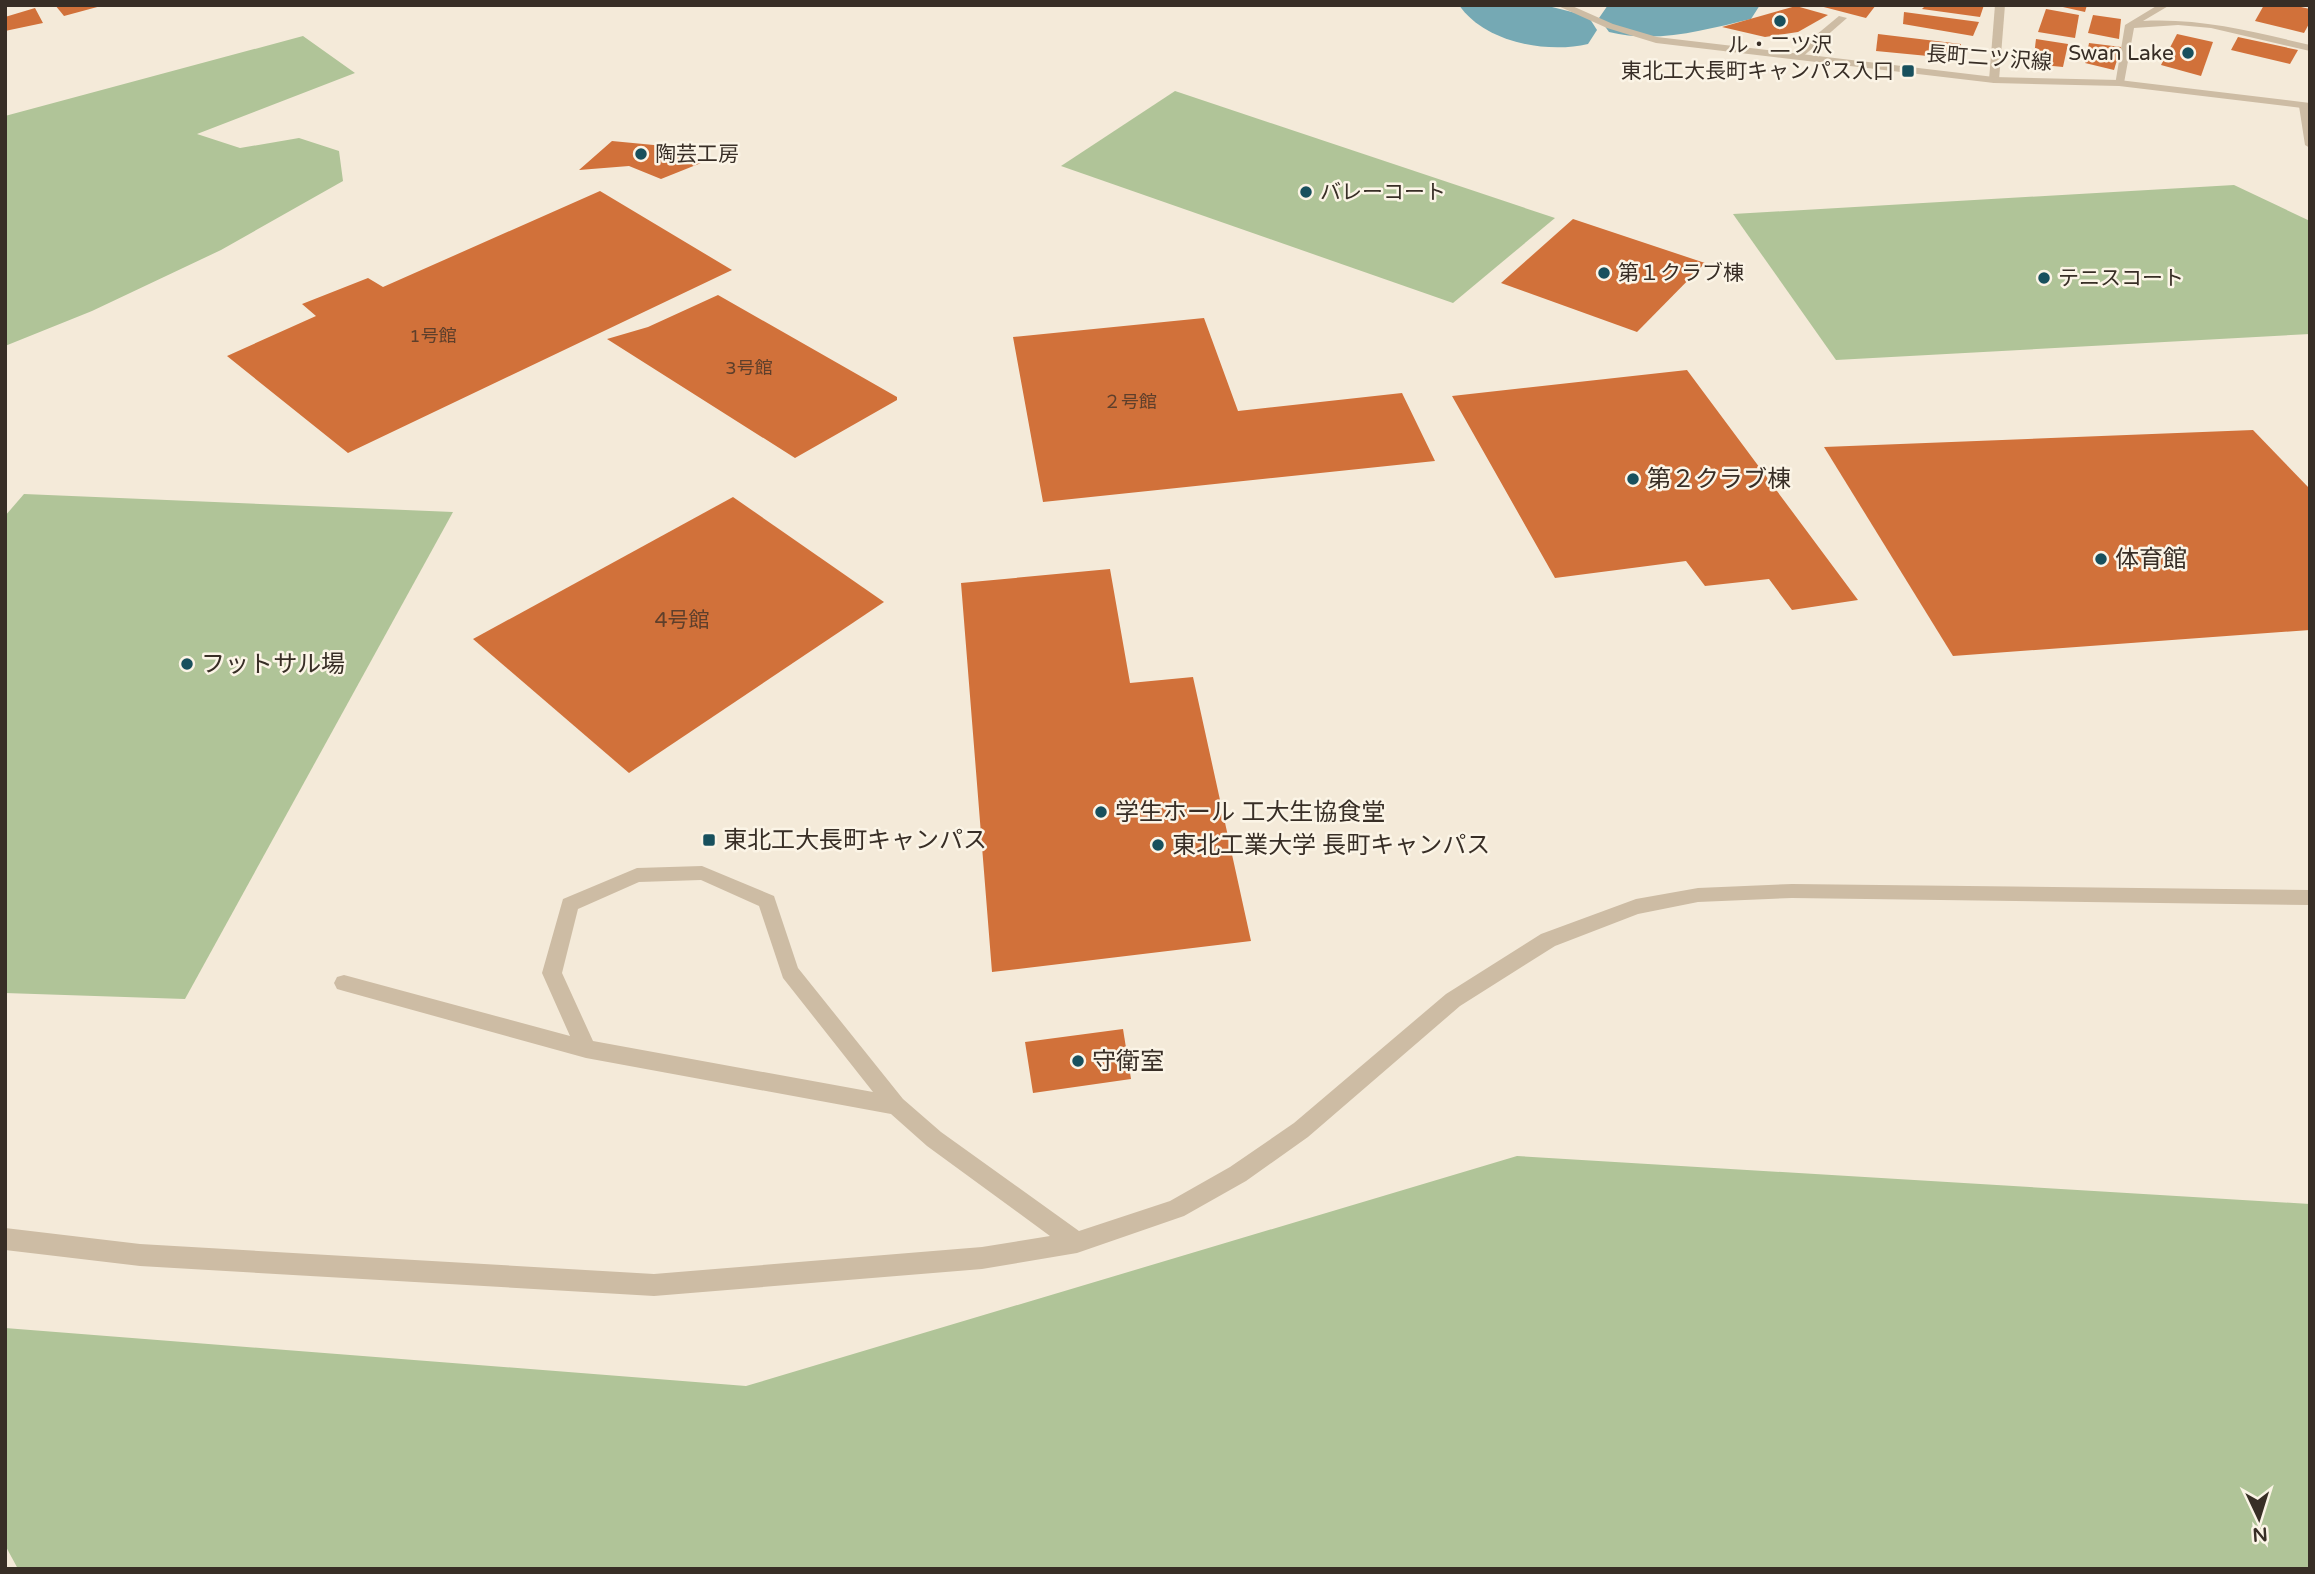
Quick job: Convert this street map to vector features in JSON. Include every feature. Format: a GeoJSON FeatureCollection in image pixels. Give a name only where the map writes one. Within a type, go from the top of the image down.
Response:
{"type":"FeatureCollection","features":[{"type":"Feature","properties":{"kind":"street","name":"長町二ツ沢線"},"geometry":{"type":"LineString","coordinates":[[1561,5],[1656,40],[1994,80],[2119,83],[2307,106]]}},
{"type":"Feature","properties":{"kind":"street"},"geometry":{"type":"LineString","coordinates":[[1994,80],[2000,5]]}},
{"type":"Feature","properties":{"kind":"street"},"geometry":{"type":"LineString","coordinates":[[2119,83],[2130,25],[2165,5]]}},
{"type":"Feature","properties":{"kind":"street"},"geometry":{"type":"LineString","coordinates":[[1796,57],[1842,18]]}},
{"type":"Feature","properties":{"kind":"street"},"geometry":{"type":"LineString","coordinates":[[2130,25],[2178,22],[2211,25],[2310,48]]}},
{"type":"Feature","properties":{"kind":"street"},"geometry":{"type":"LineString","coordinates":[[2307,106],[2310,145]]}},
{"type":"Feature","properties":{"kind":"street"},"geometry":{"type":"LineString","coordinates":[[586,1049],[552,972],[570,904],[637,875],[702,873],[767,901],[790,972],[896,1105],[934,1139],[1077,1242]]}},
{"type":"Feature","properties":{"kind":"street"},"geometry":{"type":"LineString","coordinates":[[5,1239],[140,1255],[654,1285],[982,1258],[1077,1242],[1176,1209],[1238,1174],[1301,1130],[1453,1000],[1548,940],[1636,907],[1698,895],[1792,891],[2310,898]]}},
{"type":"Feature","properties":{"kind":"street"},"geometry":{"type":"LineString","coordinates":[[344,984],[586,1049],[896,1105]]}},
{"type":"Feature","properties":{"kind":"green space"},"geometry":{"type":"Polygon","coordinates":[[[303,36],[355,73],[197,134],[240,148],[299,138],[339,151],[343,181],[221,250],[92,311],[5,346],[5,116],[303,36]]]}},
{"type":"Feature","properties":{"kind":"green space","name":"バレーコート"},"geometry":{"type":"Polygon","coordinates":[[[1175,91],[1555,218],[1453,303],[1061,166],[1175,91]]]}},
{"type":"Feature","properties":{"kind":"green space","name":"テニスコート"},"geometry":{"type":"Polygon","coordinates":[[[2234,185],[2310,221],[2310,334],[1836,360],[1733,214],[2234,185]]]}},
{"type":"Feature","properties":{"kind":"green space","name":"フットサル場"},"geometry":{"type":"Polygon","coordinates":[[[24,494],[453,512],[185,999],[5,993],[5,516],[24,494]]]}},
{"type":"Feature","properties":{"kind":"green space"},"geometry":{"type":"Polygon","coordinates":[[[1517,1156],[2310,1204],[2310,1569],[18,1569],[5,1545],[5,1328],[746,1386],[1517,1156]]]}},
{"type":"Feature","properties":{"kind":"building"},"geometry":{"type":"Polygon","coordinates":[[[55,5],[101,5],[101,6],[64,16],[55,5]]]}},
{"type":"Feature","properties":{"kind":"building"},"geometry":{"type":"Polygon","coordinates":[[[1816,5],[1876,5],[1866,18],[1816,5]]]}},
{"type":"Feature","properties":{"kind":"building"},"geometry":{"type":"Polygon","coordinates":[[[1926,5],[1984,5],[1980,17],[1922,9],[1926,5]]]}},
{"type":"Feature","properties":{"kind":"building"},"geometry":{"type":"Polygon","coordinates":[[[2054,5],[2087,5],[2085,12],[2054,5]]]}},
{"type":"Feature","properties":{"kind":"building"},"geometry":{"type":"Polygon","coordinates":[[[2264,5],[2292,5],[2310,9],[2310,22],[2304,33],[2255,21],[2264,5]]]}},
{"type":"Feature","properties":{"kind":"building","name":"ル・二ツ沢"},"geometry":{"type":"Polygon","coordinates":[[[1796,6],[1828,15],[1798,32],[1765,37],[1722,27],[1796,6]]]}},
{"type":"Feature","properties":{"kind":"building"},"geometry":{"type":"Polygon","coordinates":[[[35,8],[43,23],[5,31],[5,17],[35,8]]]}},
{"type":"Feature","properties":{"kind":"building"},"geometry":{"type":"Polygon","coordinates":[[[2046,9],[2079,15],[2075,38],[2038,32],[2046,9]]]}},
{"type":"Feature","properties":{"kind":"building"},"geometry":{"type":"Polygon","coordinates":[[[1904,12],[1979,22],[1973,36],[1903,24],[1904,12]]]}},
{"type":"Feature","properties":{"kind":"building"},"geometry":{"type":"Polygon","coordinates":[[[2093,15],[2121,19],[2119,39],[2088,33],[2093,15]]]}},
{"type":"Feature","properties":{"kind":"building"},"geometry":{"type":"Polygon","coordinates":[[[1878,34],[1961,44],[1959,59],[1876,51],[1878,34]]]}},
{"type":"Feature","properties":{"kind":"building","name":"Swan Lake"},"geometry":{"type":"Polygon","coordinates":[[[2177,34],[2213,42],[2201,76],[2161,65],[2177,34]]]}},
{"type":"Feature","properties":{"kind":"building"},"geometry":{"type":"Polygon","coordinates":[[[2238,37],[2298,50],[2290,64],[2231,50],[2238,37]]]}},
{"type":"Feature","properties":{"kind":"building"},"geometry":{"type":"Polygon","coordinates":[[[2036,39],[2068,44],[2063,67],[2033,64],[2036,39]]]}},
{"type":"Feature","properties":{"kind":"building"},"geometry":{"type":"Polygon","coordinates":[[[2089,43],[2121,47],[2114,70],[2085,63],[2089,43]]]}},
{"type":"Feature","properties":{"kind":"building","name":"陶芸工房"},"geometry":{"type":"Polygon","coordinates":[[[612,141],[664,146],[706,161],[661,179],[629,166],[579,170],[612,141]]]}},
{"type":"Feature","properties":{"kind":"building"},"geometry":{"type":"Polygon","coordinates":[[[600,191],[732,270],[348,453],[227,356],[316,316],[302,304],[368,278],[383,287],[600,191]]]}},
{"type":"Feature","properties":{"kind":"building","name":"第１クラブ棟"},"geometry":{"type":"Polygon","coordinates":[[[1573,219],[1705,263],[1637,332],[1501,283],[1573,219]]]}},
{"type":"Feature","properties":{"kind":"building"},"geometry":{"type":"Polygon","coordinates":[[[718,295],[897,397],[897,400],[795,458],[607,339],[648,327],[718,295]]]}},
{"type":"Feature","properties":{"kind":"building"},"geometry":{"type":"Polygon","coordinates":[[[1204,318],[1238,411],[1402,393],[1435,461],[1043,502],[1013,337],[1204,318]]]}},
{"type":"Feature","properties":{"kind":"building","name":"第２クラブ棟"},"geometry":{"type":"Polygon","coordinates":[[[1687,370],[1858,600],[1792,610],[1769,579],[1705,586],[1686,561],[1555,578],[1452,396],[1687,370]]]}},
{"type":"Feature","properties":{"kind":"building","name":"体育館"},"geometry":{"type":"Polygon","coordinates":[[[2253,430],[2310,489],[2310,630],[1953,656],[1824,447],[2253,430]]]}},
{"type":"Feature","properties":{"kind":"building"},"geometry":{"type":"Polygon","coordinates":[[[733,497],[884,602],[629,773],[473,639],[733,497]]]}},
{"type":"Feature","properties":{"kind":"building","name":"学生ホール 工大生協食堂"},"geometry":{"type":"Polygon","coordinates":[[[1110,569],[1130,683],[1193,677],[1251,941],[992,972],[961,583],[1110,569]]]}},
{"type":"Feature","properties":{"kind":"building","name":"守衛室"},"geometry":{"type":"Polygon","coordinates":[[[1123,1029],[1131,1079],[1033,1093],[1025,1042],[1123,1029]]]}},
{"type":"Feature","properties":{"kind":"waterway"},"geometry":{"type":"LineString","coordinates":[[1491,5],[1532,25],[1564,30]]}},
{"type":"Feature","properties":{"kind":"waterway"},"geometry":{"type":"LineString","coordinates":[[1632,18],[1690,14],[1728,5]]}},
{"type":"Feature","properties":{"kind":"place","name":"ル・二ツ沢"},"geometry":{"type":"Point","coordinates":[1780,21]}},
{"type":"Feature","properties":{"kind":"place","name":"Swan Lake"},"geometry":{"type":"Point","coordinates":[2188,53]}},
{"type":"Feature","properties":{"kind":"place","name":"東北工大長町キャンパス入口"},"geometry":{"type":"Point","coordinates":[1908,71]}},
{"type":"Feature","properties":{"kind":"place","name":"陶芸工房"},"geometry":{"type":"Point","coordinates":[641,154]}},
{"type":"Feature","properties":{"kind":"place","name":"バレーコート"},"geometry":{"type":"Point","coordinates":[1306,192]}},
{"type":"Feature","properties":{"kind":"place","name":"第１クラブ棟"},"geometry":{"type":"Point","coordinates":[1604,273]}},
{"type":"Feature","properties":{"kind":"place","name":"テニスコート"},"geometry":{"type":"Point","coordinates":[2044,278]}},
{"type":"Feature","properties":{"kind":"place","name":"第２クラブ棟"},"geometry":{"type":"Point","coordinates":[1633,479]}},
{"type":"Feature","properties":{"kind":"place","name":"体育館"},"geometry":{"type":"Point","coordinates":[2101,559]}},
{"type":"Feature","properties":{"kind":"place","name":"フットサル場"},"geometry":{"type":"Point","coordinates":[187,664]}},
{"type":"Feature","properties":{"kind":"place","name":"学生ホール 工大生協食堂"},"geometry":{"type":"Point","coordinates":[1101,812]}},
{"type":"Feature","properties":{"kind":"place","name":"東北工大長町キャンパス"},"geometry":{"type":"Point","coordinates":[709,840]}},
{"type":"Feature","properties":{"kind":"place","name":"東北工業大学 長町キャンパス"},"geometry":{"type":"Point","coordinates":[1158,845]}},
{"type":"Feature","properties":{"kind":"place","name":"守衛室"},"geometry":{"type":"Point","coordinates":[1078,1061]}}]}
